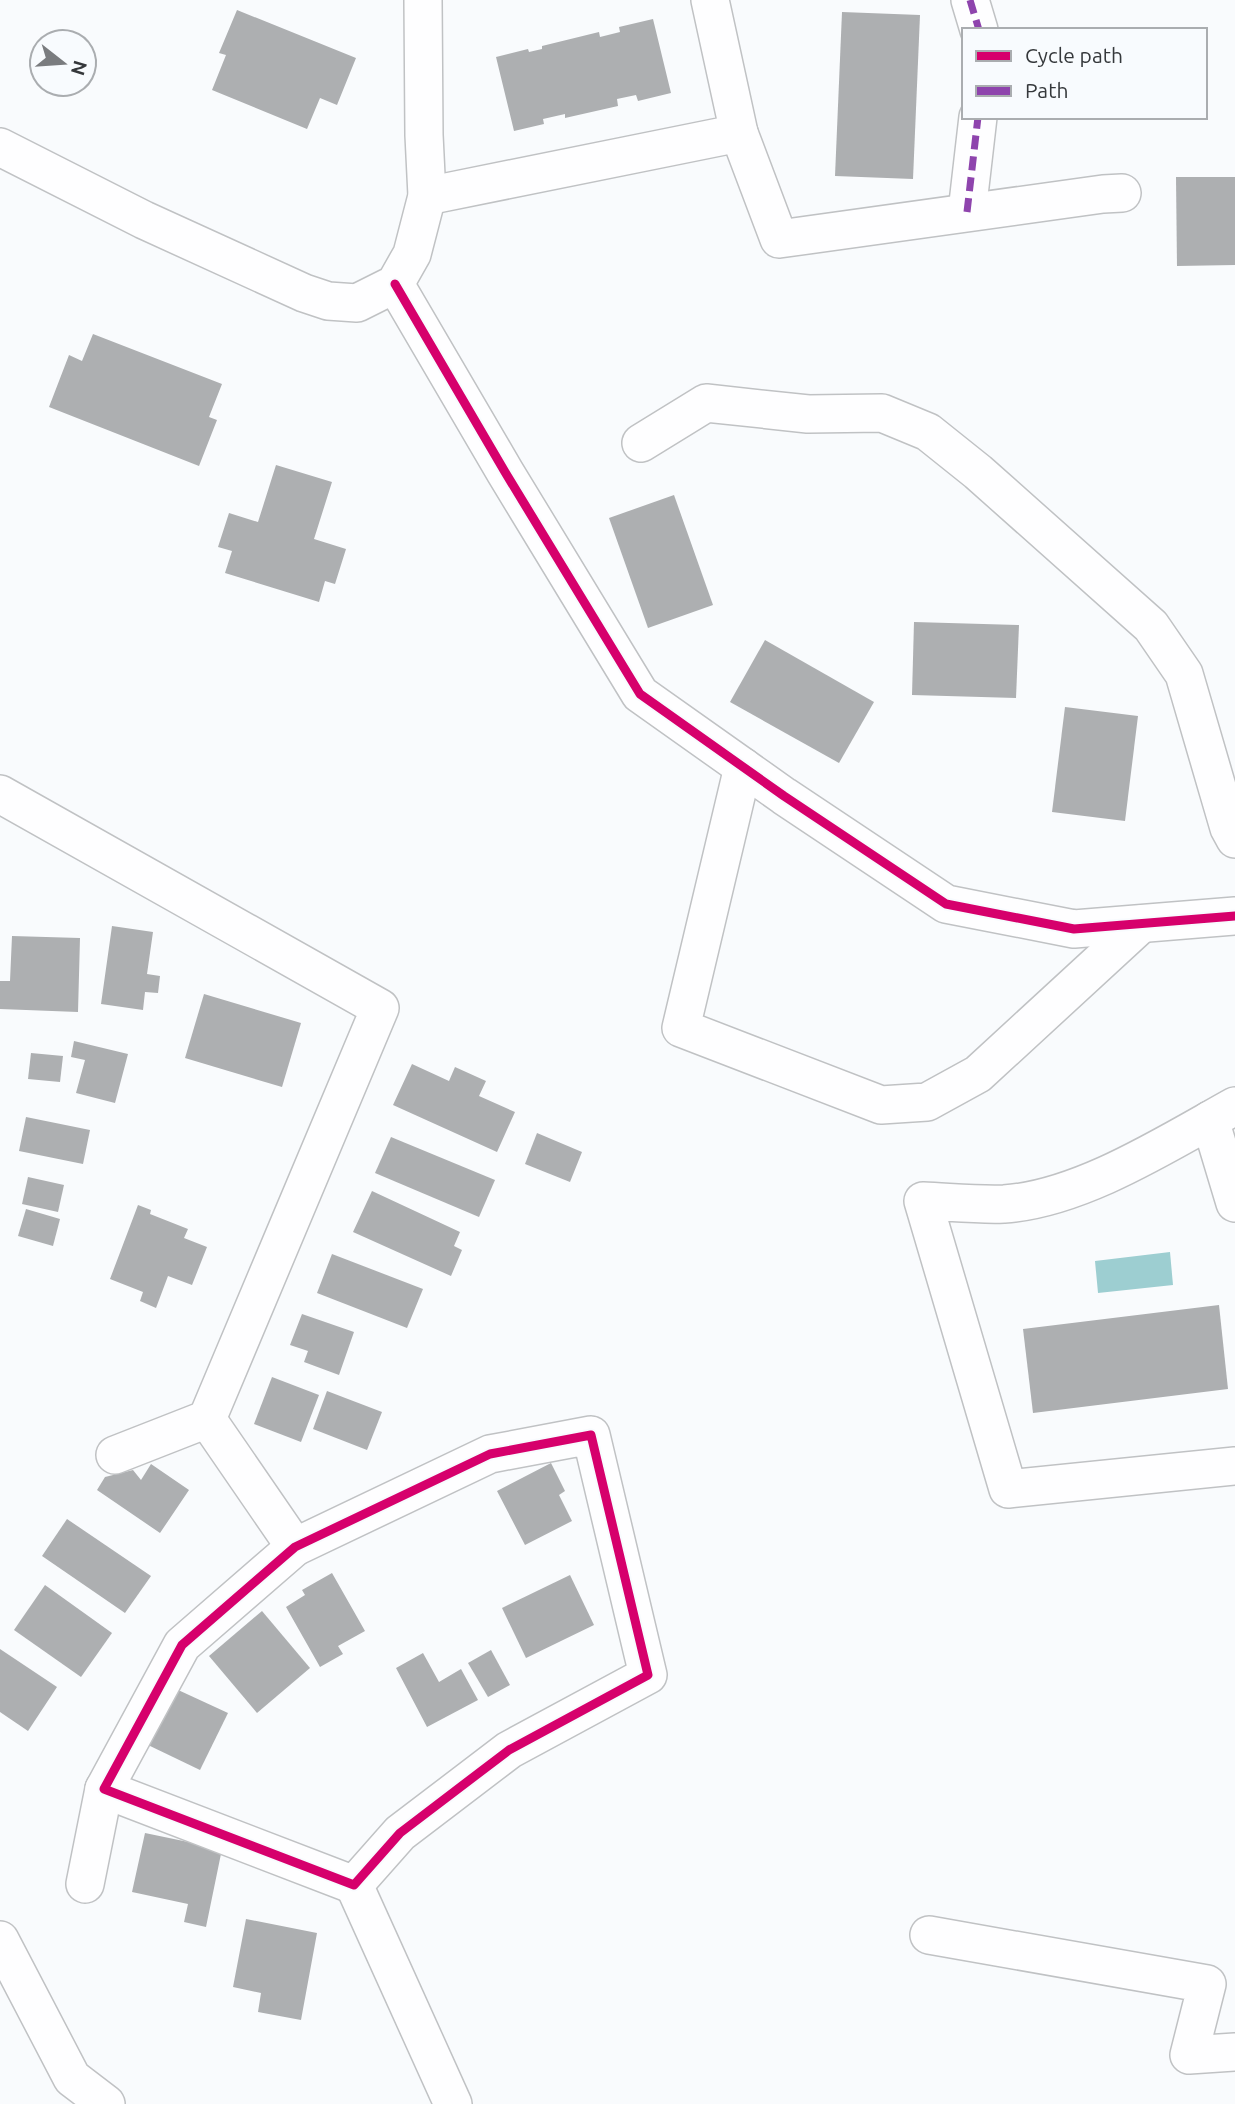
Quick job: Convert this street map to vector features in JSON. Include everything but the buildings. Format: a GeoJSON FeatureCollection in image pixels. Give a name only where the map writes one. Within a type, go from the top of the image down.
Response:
{"type":"FeatureCollection","features":[{"type":"Feature","properties":{"kind":"street"},"geometry":{"type":"LineString","coordinates":[[0,147],[144,220],[304,293],[328,301],[357,303],[395,284],[412,254],[427,196],[422,0]]}},
{"type":"Feature","properties":{"kind":"street"},"geometry":{"type":"LineString","coordinates":[[710,0],[740,134],[779,239],[1122,193]]}},
{"type":"Feature","properties":{"kind":"street"},"geometry":{"type":"LineString","coordinates":[[970,0],[978,28]]}},
{"type":"Feature","properties":{"kind":"street"},"geometry":{"type":"LineString","coordinates":[[967,212],[978,119]]}},
{"type":"Feature","properties":{"kind":"street"},"geometry":{"type":"LineString","coordinates":[[427,196],[740,134]]}},
{"type":"Feature","properties":{"kind":"street"},"geometry":{"type":"LineString","coordinates":[[395,284],[640,694],[784,796],[946,904],[1074,929],[1235,916]]}},
{"type":"Feature","properties":{"kind":"street"},"geometry":{"type":"LineString","coordinates":[[641,443],[706,403],[808,414],[882,413],[929,432],[978,472],[1151,626],[1184,674],[1229,828],[1235,839]]}},
{"type":"Feature","properties":{"kind":"street"},"geometry":{"type":"LineString","coordinates":[[743,767],[681,1028],[881,1105],[927,1102],[978,1074],[1141,923]]}},
{"type":"Feature","properties":{"kind":"street"},"geometry":{"type":"LineString","coordinates":[[0,794],[380,1008],[207,1419],[115,1455]]}},
{"type":"Feature","properties":{"kind":"street"},"geometry":{"type":"LineString","coordinates":[[1235,1202],[1223,1113],[1131,1164],[1058,1194],[1005,1204],[923,1201],[1008,1489],[1235,1466]]}},
{"type":"Feature","properties":{"kind":"street"},"geometry":{"type":"LineString","coordinates":[[207,1419],[295,1546]]}},
{"type":"Feature","properties":{"kind":"street"},"geometry":{"type":"LineString","coordinates":[[85,1884],[104,1789],[182,1645],[295,1546],[490,1454],[590,1436],[648,1675],[509,1750],[400,1833],[354,1885]]}},
{"type":"Feature","properties":{"kind":"street"},"geometry":{"type":"LineString","coordinates":[[104,1789],[354,1885],[453,2104]]}},
{"type":"Feature","properties":{"kind":"street"},"geometry":{"type":"LineString","coordinates":[[929,1935],[1207,1984],[1189,2055],[1235,2052]]}},
{"type":"Feature","properties":{"kind":"street"},"geometry":{"type":"LineString","coordinates":[[0,1940],[72,2078],[106,2104]]}},
{"type":"Feature","properties":{"kind":"water"},"geometry":{"type":"Polygon","coordinates":[[[1170,1252],[1173,1285],[1098,1293],[1095,1261],[1170,1252]]]}},
{"type":"Feature","properties":{"kind":"marked path"},"geometry":{"type":"LineString","coordinates":[[970,0],[978,28]]}},
{"type":"Feature","properties":{"kind":"marked path"},"geometry":{"type":"LineString","coordinates":[[967,212],[978,119]]}},
{"type":"Feature","properties":{"kind":"cycle path"},"geometry":{"type":"LineString","coordinates":[[395,284],[640,694],[784,796],[946,904],[1074,929],[1235,916]]}},
{"type":"Feature","properties":{"kind":"cycle path"},"geometry":{"type":"LineString","coordinates":[[591,1435],[648,1675],[509,1750],[400,1833],[354,1885],[104,1789],[182,1645],[295,1547],[490,1454],[591,1435]]}}]}
